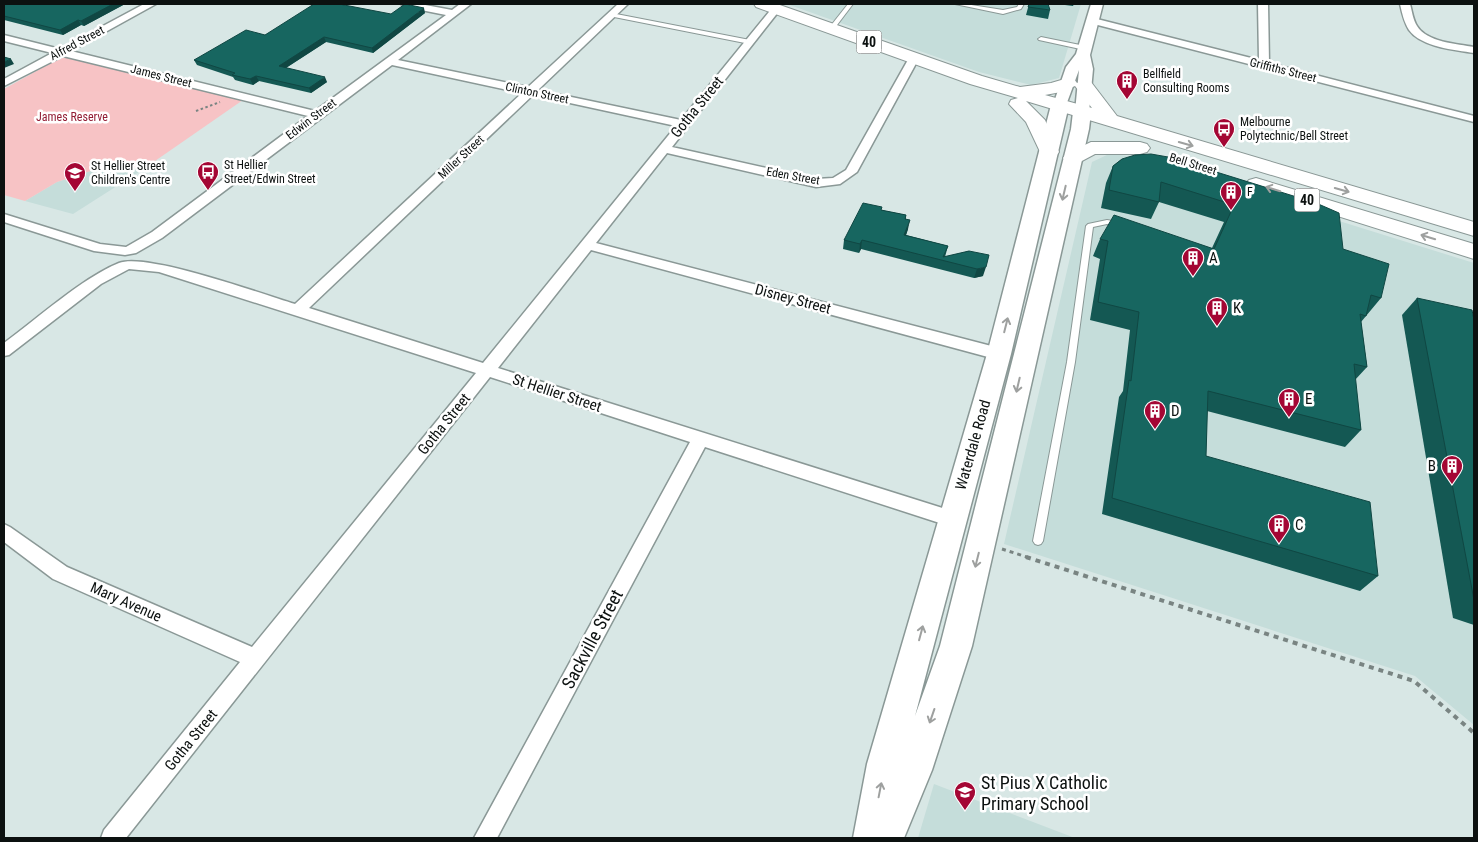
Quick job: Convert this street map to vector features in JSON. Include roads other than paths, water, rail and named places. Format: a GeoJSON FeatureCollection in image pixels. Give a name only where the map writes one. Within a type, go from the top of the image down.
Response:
{"type":"FeatureCollection","features":[{"type":"Feature","properties":{"kind":"highway","name":"Bell Street"},"geometry":{"type":"LineString","coordinates":[[769,6],[976,80],[1069,116],[1140,148],[1474,252]]}},
{"type":"Feature","properties":{"kind":"highway"},"geometry":{"type":"LineString","coordinates":[[1111,121],[1076,84],[1019,98],[1061,155],[1091,148],[1140,148]]}},
{"type":"Feature","properties":{"kind":"highway","name":"Bell Street"},"geometry":{"type":"LineString","coordinates":[[1069,116],[1111,121],[1474,229]]}},
{"type":"Feature","properties":{"kind":"main road","name":"Waterdale Road"},"geometry":{"type":"LineString","coordinates":[[886,838],[914,770],[956,646],[989,538],[1069,116]]}},
{"type":"Feature","properties":{"kind":"main road","name":"Waterdale Road"},"geometry":{"type":"LineString","coordinates":[[871,838],[885,764],[952,519],[999,354],[1061,155]]}},
{"type":"Feature","properties":{"kind":"main road"},"geometry":{"type":"LineString","coordinates":[[952,519],[989,538]]}},
{"type":"Feature","properties":{"kind":"street","name":"Alfred Street"},"geometry":{"type":"LineString","coordinates":[[4,83],[151,4]]}},
{"type":"Feature","properties":{"kind":"street"},"geometry":{"type":"LineString","coordinates":[[406,4],[453,13]]}},
{"type":"Feature","properties":{"kind":"street","name":"Edwin Street"},"geometry":{"type":"LineString","coordinates":[[4,351],[466,4]]}},
{"type":"Feature","properties":{"kind":"street","name":"Miller Street"},"geometry":{"type":"LineString","coordinates":[[298,310],[623,4]]}},
{"type":"Feature","properties":{"kind":"street","name":"Waterdale Road"},"geometry":{"type":"LineString","coordinates":[[1069,116],[1076,84],[1086,70],[1084,52],[1098,4]]}},
{"type":"Feature","properties":{"kind":"street"},"geometry":{"type":"LineString","coordinates":[[1263,4],[1264,65]]}},
{"type":"Feature","properties":{"kind":"street"},"geometry":{"type":"LineString","coordinates":[[1405,4],[1412,27],[1418,34],[1437,42],[1474,50]]}},
{"type":"Feature","properties":{"kind":"street","name":"Gotha Street"},"geometry":{"type":"LineString","coordinates":[[112,838],[750,42],[769,6]]}},
{"type":"Feature","properties":{"kind":"street","name":"Griffiths Street"},"geometry":{"type":"LineString","coordinates":[[1093,21],[1474,119]]}},
{"type":"Feature","properties":{"kind":"street","name":"James Street"},"geometry":{"type":"LineString","coordinates":[[4,38],[318,115]]}},
{"type":"Feature","properties":{"kind":"street","name":"Eden Street"},"geometry":{"type":"LineString","coordinates":[[664,149],[816,182],[836,181],[851,172],[914,58]]}},
{"type":"Feature","properties":{"kind":"street","name":"Clinton Street"},"geometry":{"type":"LineString","coordinates":[[390,61],[683,124]]}},
{"type":"Feature","properties":{"kind":"street","name":"Waterdale Road"},"geometry":{"type":"LineString","coordinates":[[1069,116],[1076,84]]}},
{"type":"Feature","properties":{"kind":"street","name":"St Hellier Street"},"geometry":{"type":"LineString","coordinates":[[4,218],[952,519]]}},
{"type":"Feature","properties":{"kind":"street","name":"Disney Street"},"geometry":{"type":"LineString","coordinates":[[588,245],[999,354]]}},
{"type":"Feature","properties":{"kind":"street","name":"Sackville Street"},"geometry":{"type":"LineString","coordinates":[[485,838],[700,440]]}},
{"type":"Feature","properties":{"kind":"street","name":"Mary Avenue"},"geometry":{"type":"LineString","coordinates":[[4,532],[60,573],[256,659]]}},
{"type":"Feature","properties":{"kind":"lane"},"geometry":{"type":"LineString","coordinates":[[832,28],[850,4]]}},
{"type":"Feature","properties":{"kind":"lane"},"geometry":{"type":"LineString","coordinates":[[958,4],[1003,12],[1019,8],[1021,4]]}},
{"type":"Feature","properties":{"kind":"lane"},"geometry":{"type":"LineString","coordinates":[[611,15],[750,42]]}},
{"type":"Feature","properties":{"kind":"lane"},"geometry":{"type":"LineString","coordinates":[[1042,39],[1084,52]]}},
{"type":"Feature","properties":{"kind":"lane"},"geometry":{"type":"LineString","coordinates":[[1038,541],[1071,362],[1090,226],[1107,222],[1132,226]]}},
{"type":"Feature","properties":{"kind":"place","name":"Bellfield Consulting Rooms"},"geometry":{"type":"Point","coordinates":[1127,100]}},
{"type":"Feature","properties":{"kind":"place","name":"Melbourne Polytechnic/Bell Street"},"geometry":{"type":"Point","coordinates":[1224,148]}},
{"type":"Feature","properties":{"kind":"place","name":"St Hellier Street/Edwin Street"},"geometry":{"type":"Point","coordinates":[208,191]}},
{"type":"Feature","properties":{"kind":"place","name":"St Hellier Street Children's Centre"},"geometry":{"type":"Point","coordinates":[75,192]}},
{"type":"Feature","properties":{"kind":"place","name":"F"},"geometry":{"type":"Point","coordinates":[1231,211]}},
{"type":"Feature","properties":{"kind":"place","name":"A"},"geometry":{"type":"Point","coordinates":[1193,277]}},
{"type":"Feature","properties":{"kind":"place","name":"K"},"geometry":{"type":"Point","coordinates":[1217,327]}},
{"type":"Feature","properties":{"kind":"place","name":"E"},"geometry":{"type":"Point","coordinates":[1289,418]}},
{"type":"Feature","properties":{"kind":"place","name":"D"},"geometry":{"type":"Point","coordinates":[1155,430]}},
{"type":"Feature","properties":{"kind":"place","name":"B"},"geometry":{"type":"Point","coordinates":[1452,485]}},
{"type":"Feature","properties":{"kind":"place","name":"C"},"geometry":{"type":"Point","coordinates":[1279,544]}},
{"type":"Feature","properties":{"kind":"place","name":"St Pius X Catholic Primary School"},"geometry":{"type":"Point","coordinates":[965,811]}},
{"type":"Feature","properties":{"kind":"park label","name":"James Reserve"},"geometry":{"type":"Point","coordinates":[72,117]}}]}
